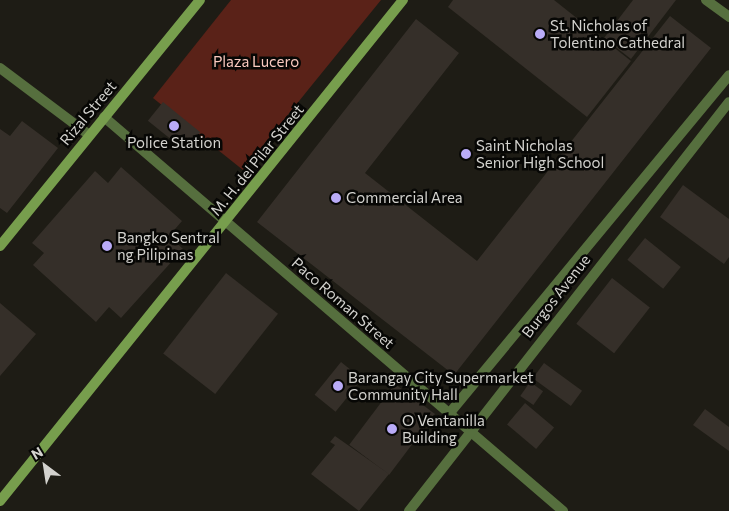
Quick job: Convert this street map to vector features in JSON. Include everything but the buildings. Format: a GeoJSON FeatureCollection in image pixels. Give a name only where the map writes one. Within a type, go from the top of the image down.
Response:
{"type":"FeatureCollection","features":[{"type":"Feature","properties":{"kind":"main road","name":"Rizal Street"},"geometry":{"type":"LineString","coordinates":[[0,246],[88,134],[200,0]]}},
{"type":"Feature","properties":{"kind":"main road","name":"M. H. del Pilar Street"},"geometry":{"type":"LineString","coordinates":[[0,500],[227,222],[403,0]]}},
{"type":"Feature","properties":{"kind":"street"},"geometry":{"type":"LineString","coordinates":[[706,0],[729,17]]}},
{"type":"Feature","properties":{"kind":"street"},"geometry":{"type":"LineString","coordinates":[[0,68],[88,134]]}},
{"type":"Feature","properties":{"kind":"street","name":"Burgos Avenue"},"geometry":{"type":"LineString","coordinates":[[448,415],[729,75]]}},
{"type":"Feature","properties":{"kind":"street","name":"Burgos Avenue"},"geometry":{"type":"LineString","coordinates":[[409,511],[729,102]]}},
{"type":"Feature","properties":{"kind":"street","name":"Paco Roman Street"},"geometry":{"type":"LineString","coordinates":[[104,117],[448,415],[563,511]]}},
{"type":"Feature","properties":{"kind":"green space","name":"Plaza Lucero"},"geometry":{"type":"Polygon","coordinates":[[[231,0],[381,0],[243,170],[153,98],[231,0]]]}},
{"type":"Feature","properties":{"kind":"place","name":"St. Nicholas of Tolentino Cathedral"},"geometry":{"type":"Point","coordinates":[540,34]}},
{"type":"Feature","properties":{"kind":"place","name":"Police Station"},"geometry":{"type":"Point","coordinates":[174,126]}},
{"type":"Feature","properties":{"kind":"place","name":"Saint Nicholas Senior High School"},"geometry":{"type":"Point","coordinates":[466,154]}},
{"type":"Feature","properties":{"kind":"place","name":"Commercial Area"},"geometry":{"type":"Point","coordinates":[336,198]}},
{"type":"Feature","properties":{"kind":"place","name":"Bangko Sentral ng Pilipinas"},"geometry":{"type":"Point","coordinates":[107,246]}},
{"type":"Feature","properties":{"kind":"place","name":"Barangay City Supermarket Community Hall"},"geometry":{"type":"Point","coordinates":[338,386]}},
{"type":"Feature","properties":{"kind":"place","name":"O Ventanilla Building"},"geometry":{"type":"Point","coordinates":[392,429]}}]}
